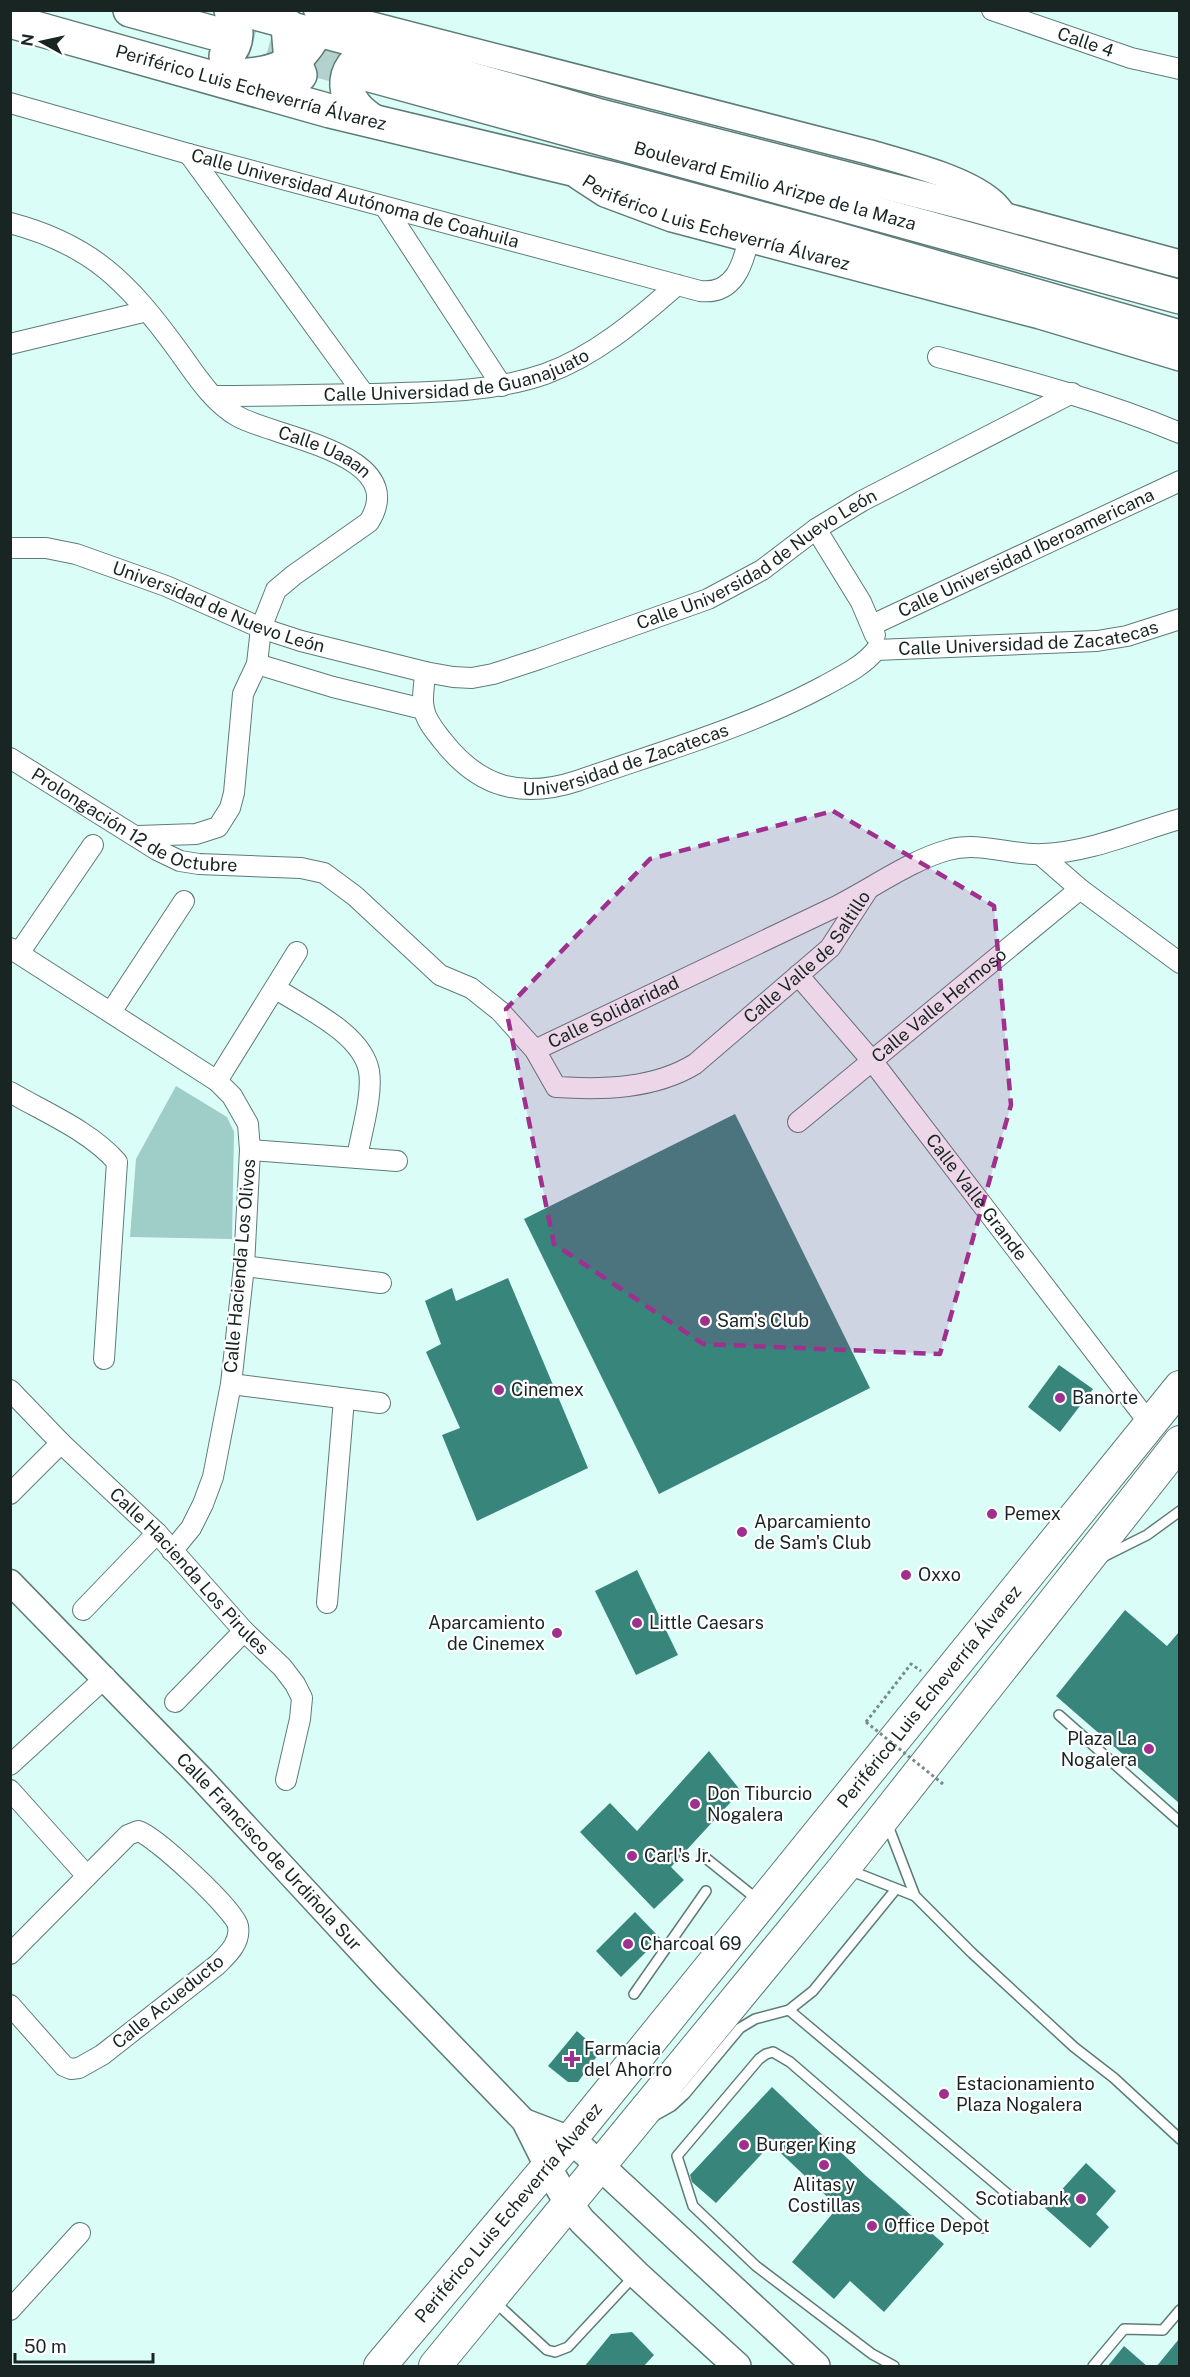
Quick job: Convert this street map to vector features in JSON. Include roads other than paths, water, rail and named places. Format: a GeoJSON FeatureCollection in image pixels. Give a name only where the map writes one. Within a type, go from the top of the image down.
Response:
{"type":"FeatureCollection","features":[{"type":"Feature","properties":{"kind":"highway"},"geometry":{"type":"LineString","coordinates":[[130,10],[228,19],[237,28],[236,42],[229,54],[200,75]]}},
{"type":"Feature","properties":{"kind":"highway"},"geometry":{"type":"LineString","coordinates":[[200,75],[265,73],[280,69],[293,62],[309,17]]}},
{"type":"Feature","properties":{"kind":"highway","name":"Periférico Luis Echeverría Álvarez"},"geometry":{"type":"LineString","coordinates":[[10,21],[330,111],[566,167]]}},
{"type":"Feature","properties":{"kind":"highway"},"geometry":{"type":"LineString","coordinates":[[370,119],[357,110],[348,96],[347,80],[352,65],[363,54],[374,62]]}},
{"type":"Feature","properties":{"kind":"highway"},"geometry":{"type":"LineString","coordinates":[[293,62],[311,92],[330,111]]}},
{"type":"Feature","properties":{"kind":"highway","name":"Boulevard Emilio Arizpe de la Maza"},"geometry":{"type":"LineString","coordinates":[[374,62],[1179,297]]}},
{"type":"Feature","properties":{"kind":"highway","name":"Boulevard Emilio Arizpe de la Maza"},"geometry":{"type":"LineString","coordinates":[[566,167],[926,263],[1179,337]]}},
{"type":"Feature","properties":{"kind":"main road"},"geometry":{"type":"LineString","coordinates":[[228,19],[309,17],[374,62],[597,112],[1179,264]]}},
{"type":"Feature","properties":{"kind":"main road","name":"Periférico Luis Echeverría Álvarez"},"geometry":{"type":"LineString","coordinates":[[566,167],[606,193],[636,206],[1040,315],[1179,357]]}},
{"type":"Feature","properties":{"kind":"main road","name":"Periférico Luis Echeverría Álvarez"},"geometry":{"type":"LineString","coordinates":[[380,2367],[571,2139],[1179,1387]]}},
{"type":"Feature","properties":{"kind":"main road","name":"Periférico Luis Echeverría Álvarez"},"geometry":{"type":"LineString","coordinates":[[435,2367],[844,1868],[1179,1442]]}},
{"type":"Feature","properties":{"kind":"main road"},"geometry":{"type":"LineString","coordinates":[[841,1804],[837,1832],[844,1868]]}},
{"type":"Feature","properties":{"kind":"main road"},"geometry":{"type":"LineString","coordinates":[[571,2139],[816,2367]]}},
{"type":"Feature","properties":{"kind":"main road"},"geometry":{"type":"LineString","coordinates":[[547,2167],[582,2221],[737,2367]]}},
{"type":"Feature","properties":{"kind":"street","name":"Calle 4"},"geometry":{"type":"LineString","coordinates":[[992,10],[1131,58],[1179,69]]}},
{"type":"Feature","properties":{"kind":"street"},"geometry":{"type":"LineString","coordinates":[[309,17],[868,152],[934,172],[975,189],[992,200],[1007,218]]}},
{"type":"Feature","properties":{"kind":"street","name":"Calle Universidad Autónoma de Coahuila"},"geometry":{"type":"LineString","coordinates":[[10,103],[189,154],[700,291],[720,290],[730,283],[737,272],[749,238]]}},
{"type":"Feature","properties":{"kind":"street"},"geometry":{"type":"LineString","coordinates":[[189,154],[364,394]]}},
{"type":"Feature","properties":{"kind":"street"},"geometry":{"type":"LineString","coordinates":[[385,207],[502,386]]}},
{"type":"Feature","properties":{"kind":"street","name":"Calle Uaaan"},"geometry":{"type":"LineString","coordinates":[[10,223],[39,231],[86,253],[108,268],[147,311],[223,407],[252,424],[309,441],[345,457],[368,477],[378,497],[375,512],[369,522],[276,590],[261,628],[257,664],[243,694],[234,794],[230,808],[218,827],[196,834],[138,836]]}},
{"type":"Feature","properties":{"kind":"street","name":"Calle Universidad de Guanajuato"},"geometry":{"type":"LineString","coordinates":[[213,396],[364,394],[502,386],[546,373],[592,350],[635,322],[677,285]]}},
{"type":"Feature","properties":{"kind":"street"},"geometry":{"type":"LineString","coordinates":[[10,344],[147,311]]}},
{"type":"Feature","properties":{"kind":"street"},"geometry":{"type":"LineString","coordinates":[[938,357],[1072,393],[1133,413],[1179,433]]}},
{"type":"Feature","properties":{"kind":"street","name":"Calle Universidad de Nuevo León"},"geometry":{"type":"LineString","coordinates":[[425,672],[453,678],[472,678],[493,674],[708,599],[762,570],[816,529],[862,501],[1072,393]]}},
{"type":"Feature","properties":{"kind":"street","name":"Calle Universidad Iberoamericana"},"geometry":{"type":"LineString","coordinates":[[872,625],[1179,481]]}},
{"type":"Feature","properties":{"kind":"street"},"geometry":{"type":"LineString","coordinates":[[816,529],[861,602],[872,625],[876,650]]}},
{"type":"Feature","properties":{"kind":"street","name":"Universidad de Nuevo León"},"geometry":{"type":"LineString","coordinates":[[10,548],[46,548],[76,554],[166,586],[261,628],[301,641],[425,672]]}},
{"type":"Feature","properties":{"kind":"street","name":"Calle Universidad de Zacatecas"},"geometry":{"type":"LineString","coordinates":[[876,650],[1097,641],[1127,636],[1179,619]]}},
{"type":"Feature","properties":{"kind":"street","name":"Universidad de Zacatecas"},"geometry":{"type":"LineString","coordinates":[[423,709],[431,726],[448,748],[470,768],[502,785],[535,791],[556,788],[729,729],[782,707],[852,670],[876,650]]}},
{"type":"Feature","properties":{"kind":"street"},"geometry":{"type":"LineString","coordinates":[[257,664],[333,687],[423,709],[425,672]]}},
{"type":"Feature","properties":{"kind":"street","name":"Prolongación 12 de Octubre"},"geometry":{"type":"LineString","coordinates":[[10,758],[158,850],[180,861],[232,867],[266,867]]}},
{"type":"Feature","properties":{"kind":"street"},"geometry":{"type":"LineString","coordinates":[[1041,855],[1101,845],[1179,819]]}},
{"type":"Feature","properties":{"kind":"street"},"geometry":{"type":"LineString","coordinates":[[15,951],[93,845]]}},
{"type":"Feature","properties":{"kind":"street","name":"Calle Valle de Saltillo"},"geometry":{"type":"LineString","coordinates":[[535,1050],[556,1087],[589,1089],[633,1085],[677,1075],[695,1064],[830,948],[867,891],[925,858],[951,849],[975,847],[1041,855]]}},
{"type":"Feature","properties":{"kind":"street"},"geometry":{"type":"LineString","coordinates":[[1041,855],[1080,889],[1179,963]]}},
{"type":"Feature","properties":{"kind":"street","name":"Calle Solidaridad"},"geometry":{"type":"LineString","coordinates":[[266,867],[301,868],[324,873],[332,878],[355,896],[441,975],[471,988],[500,1011],[535,1050],[867,891]]}},
{"type":"Feature","properties":{"kind":"street","name":"Calle Valle Hermoso"},"geometry":{"type":"LineString","coordinates":[[798,1122],[1080,889]]}},
{"type":"Feature","properties":{"kind":"street"},"geometry":{"type":"LineString","coordinates":[[111,1012],[184,901]]}},
{"type":"Feature","properties":{"kind":"street","name":"Calle Hacienda Los Olivos"},"geometry":{"type":"LineString","coordinates":[[15,951],[217,1081],[232,1096],[248,1124],[250,1150],[244,1266],[231,1384],[213,1477],[204,1504],[191,1528],[172,1551]]}},
{"type":"Feature","properties":{"kind":"street"},"geometry":{"type":"LineString","coordinates":[[217,1081],[297,952]]}},
{"type":"Feature","properties":{"kind":"street","name":"Calle Valle Grande"},"geometry":{"type":"LineString","coordinates":[[798,975],[873,1062],[1149,1424]]}},
{"type":"Feature","properties":{"kind":"street"},"geometry":{"type":"LineString","coordinates":[[275,988],[352,1040],[364,1057],[369,1073],[357,1158]]}},
{"type":"Feature","properties":{"kind":"street"},"geometry":{"type":"LineString","coordinates":[[10,1092],[90,1138],[117,1162],[105,1359]]}},
{"type":"Feature","properties":{"kind":"street"},"geometry":{"type":"LineString","coordinates":[[250,1150],[398,1161]]}},
{"type":"Feature","properties":{"kind":"street"},"geometry":{"type":"LineString","coordinates":[[244,1266],[381,1283]]}},
{"type":"Feature","properties":{"kind":"street"},"geometry":{"type":"LineString","coordinates":[[231,1384],[380,1403]]}},
{"type":"Feature","properties":{"kind":"street","name":"Calle Hacienda Los Pirules"},"geometry":{"type":"LineString","coordinates":[[10,1390],[61,1443],[157,1533],[244,1631],[282,1667],[295,1684],[302,1698],[300,1719],[286,1780]]}},
{"type":"Feature","properties":{"kind":"street"},"geometry":{"type":"LineString","coordinates":[[327,1603],[344,1399]]}},
{"type":"Feature","properties":{"kind":"street"},"geometry":{"type":"LineString","coordinates":[[10,1494],[61,1443]]}},
{"type":"Feature","properties":{"kind":"street"},"geometry":{"type":"LineString","coordinates":[[83,1610],[157,1533]]}},
{"type":"Feature","properties":{"kind":"street","name":"Calle Francisco de Urdiñola Sur"},"geometry":{"type":"LineString","coordinates":[[10,1582],[106,1677],[388,1980],[524,2121],[547,2167]]}},
{"type":"Feature","properties":{"kind":"street"},"geometry":{"type":"LineString","coordinates":[[175,1702],[244,1631]]}},
{"type":"Feature","properties":{"kind":"street"},"geometry":{"type":"LineString","coordinates":[[10,1765],[106,1677]]}},
{"type":"Feature","properties":{"kind":"street"},"geometry":{"type":"LineString","coordinates":[[10,1790],[87,1876]]}},
{"type":"Feature","properties":{"kind":"street","name":"Calle Acueducto"},"geometry":{"type":"LineString","coordinates":[[10,1954],[128,1835],[138,1831],[154,1839],[226,1906],[238,1926],[238,1939],[232,1950],[217,1965],[102,2055],[79,2068],[70,2068],[59,2062],[10,2005]]}},
{"type":"Feature","properties":{"kind":"street","name":"Calle Francisco de Urdiñola Sur"},"geometry":{"type":"LineString","coordinates":[[524,2121],[571,2139]]}},
{"type":"Feature","properties":{"kind":"street"},"geometry":{"type":"LineString","coordinates":[[10,2310],[80,2233]]}},
{"type":"Feature","properties":{"kind":"lane"},"geometry":{"type":"LineString","coordinates":[[1079,1568],[1147,1535],[1179,1511]]}},
{"type":"Feature","properties":{"kind":"lane"},"geometry":{"type":"LineString","coordinates":[[1059,1716],[1179,1822]]}},
{"type":"Feature","properties":{"kind":"lane"},"geometry":{"type":"LineString","coordinates":[[884,1816],[896,1840],[915,1896]]}},
{"type":"Feature","properties":{"kind":"lane"},"geometry":{"type":"LineString","coordinates":[[702,1855],[762,1904]]}},
{"type":"Feature","properties":{"kind":"lane"},"geometry":{"type":"LineString","coordinates":[[844,1868],[915,1896],[972,1953],[1074,2048],[1114,2078],[1179,2139]]}},
{"type":"Feature","properties":{"kind":"lane"},"geometry":{"type":"LineString","coordinates":[[634,2124],[672,2106],[698,2080],[740,2028],[748,2022],[789,2010],[813,1991],[896,1889]]}},
{"type":"Feature","properties":{"kind":"lane"},"geometry":{"type":"LineString","coordinates":[[634,1994],[706,1891]]}},
{"type":"Feature","properties":{"kind":"lane"},"geometry":{"type":"LineString","coordinates":[[789,2010],[1010,2196]]}},
{"type":"Feature","properties":{"kind":"lane"},"geometry":{"type":"LineString","coordinates":[[894,2367],[872,2354],[756,2266],[693,2206],[677,2156],[759,2059],[773,2052],[781,2055],[807,2076],[982,2228]]}},
{"type":"Feature","properties":{"kind":"lane"},"geometry":{"type":"LineString","coordinates":[[491,2298],[547,2350],[555,2352],[568,2347],[636,2274]]}},
{"type":"Feature","properties":{"kind":"lane"},"geometry":{"type":"LineString","coordinates":[[1093,2367],[1124,2329],[1163,2330],[1179,2310]]}},
{"type":"Feature","properties":{"kind":"tunnel"},"geometry":{"type":"LineString","coordinates":[[221,35],[370,75]]}},
{"type":"Feature","properties":{"kind":"place","name":"Sam's Club"},"geometry":{"type":"Point","coordinates":[705,1321]}},
{"type":"Feature","properties":{"kind":"place","name":"Cinemex"},"geometry":{"type":"Point","coordinates":[499,1390]}},
{"type":"Feature","properties":{"kind":"place","name":"Banorte"},"geometry":{"type":"Point","coordinates":[1060,1398]}},
{"type":"Feature","properties":{"kind":"place","name":"Pemex"},"geometry":{"type":"Point","coordinates":[992,1514]}},
{"type":"Feature","properties":{"kind":"place","name":"Aparcamiento de Sam's Club"},"geometry":{"type":"Point","coordinates":[742,1532]}},
{"type":"Feature","properties":{"kind":"place","name":"Oxxo"},"geometry":{"type":"Point","coordinates":[906,1575]}},
{"type":"Feature","properties":{"kind":"place","name":"Little Caesars"},"geometry":{"type":"Point","coordinates":[637,1623]}},
{"type":"Feature","properties":{"kind":"place","name":"Aparcamiento de Cinemex"},"geometry":{"type":"Point","coordinates":[557,1633]}},
{"type":"Feature","properties":{"kind":"place","name":"Plaza La Nogalera"},"geometry":{"type":"Point","coordinates":[1149,1749]}},
{"type":"Feature","properties":{"kind":"place","name":"Don Tiburcio Nogalera"},"geometry":{"type":"Point","coordinates":[695,1804]}},
{"type":"Feature","properties":{"kind":"place","name":"Carl's Jr."},"geometry":{"type":"Point","coordinates":[632,1856]}},
{"type":"Feature","properties":{"kind":"place","name":"Charcoal 69"},"geometry":{"type":"Point","coordinates":[628,1944]}},
{"type":"Feature","properties":{"kind":"place","name":"Farmacia del Ahorro"},"geometry":{"type":"Point","coordinates":[572,2059]}},
{"type":"Feature","properties":{"kind":"place","name":"Estacionamiento Plaza Nogalera"},"geometry":{"type":"Point","coordinates":[944,2094]}},
{"type":"Feature","properties":{"kind":"place","name":"Burger King"},"geometry":{"type":"Point","coordinates":[744,2145]}},
{"type":"Feature","properties":{"kind":"place","name":"Alitas y Costillas"},"geometry":{"type":"Point","coordinates":[824,2165]}},
{"type":"Feature","properties":{"kind":"place","name":"Scotiabank"},"geometry":{"type":"Point","coordinates":[1081,2199]}},
{"type":"Feature","properties":{"kind":"place","name":"Office Depot"},"geometry":{"type":"Point","coordinates":[872,2226]}}]}
